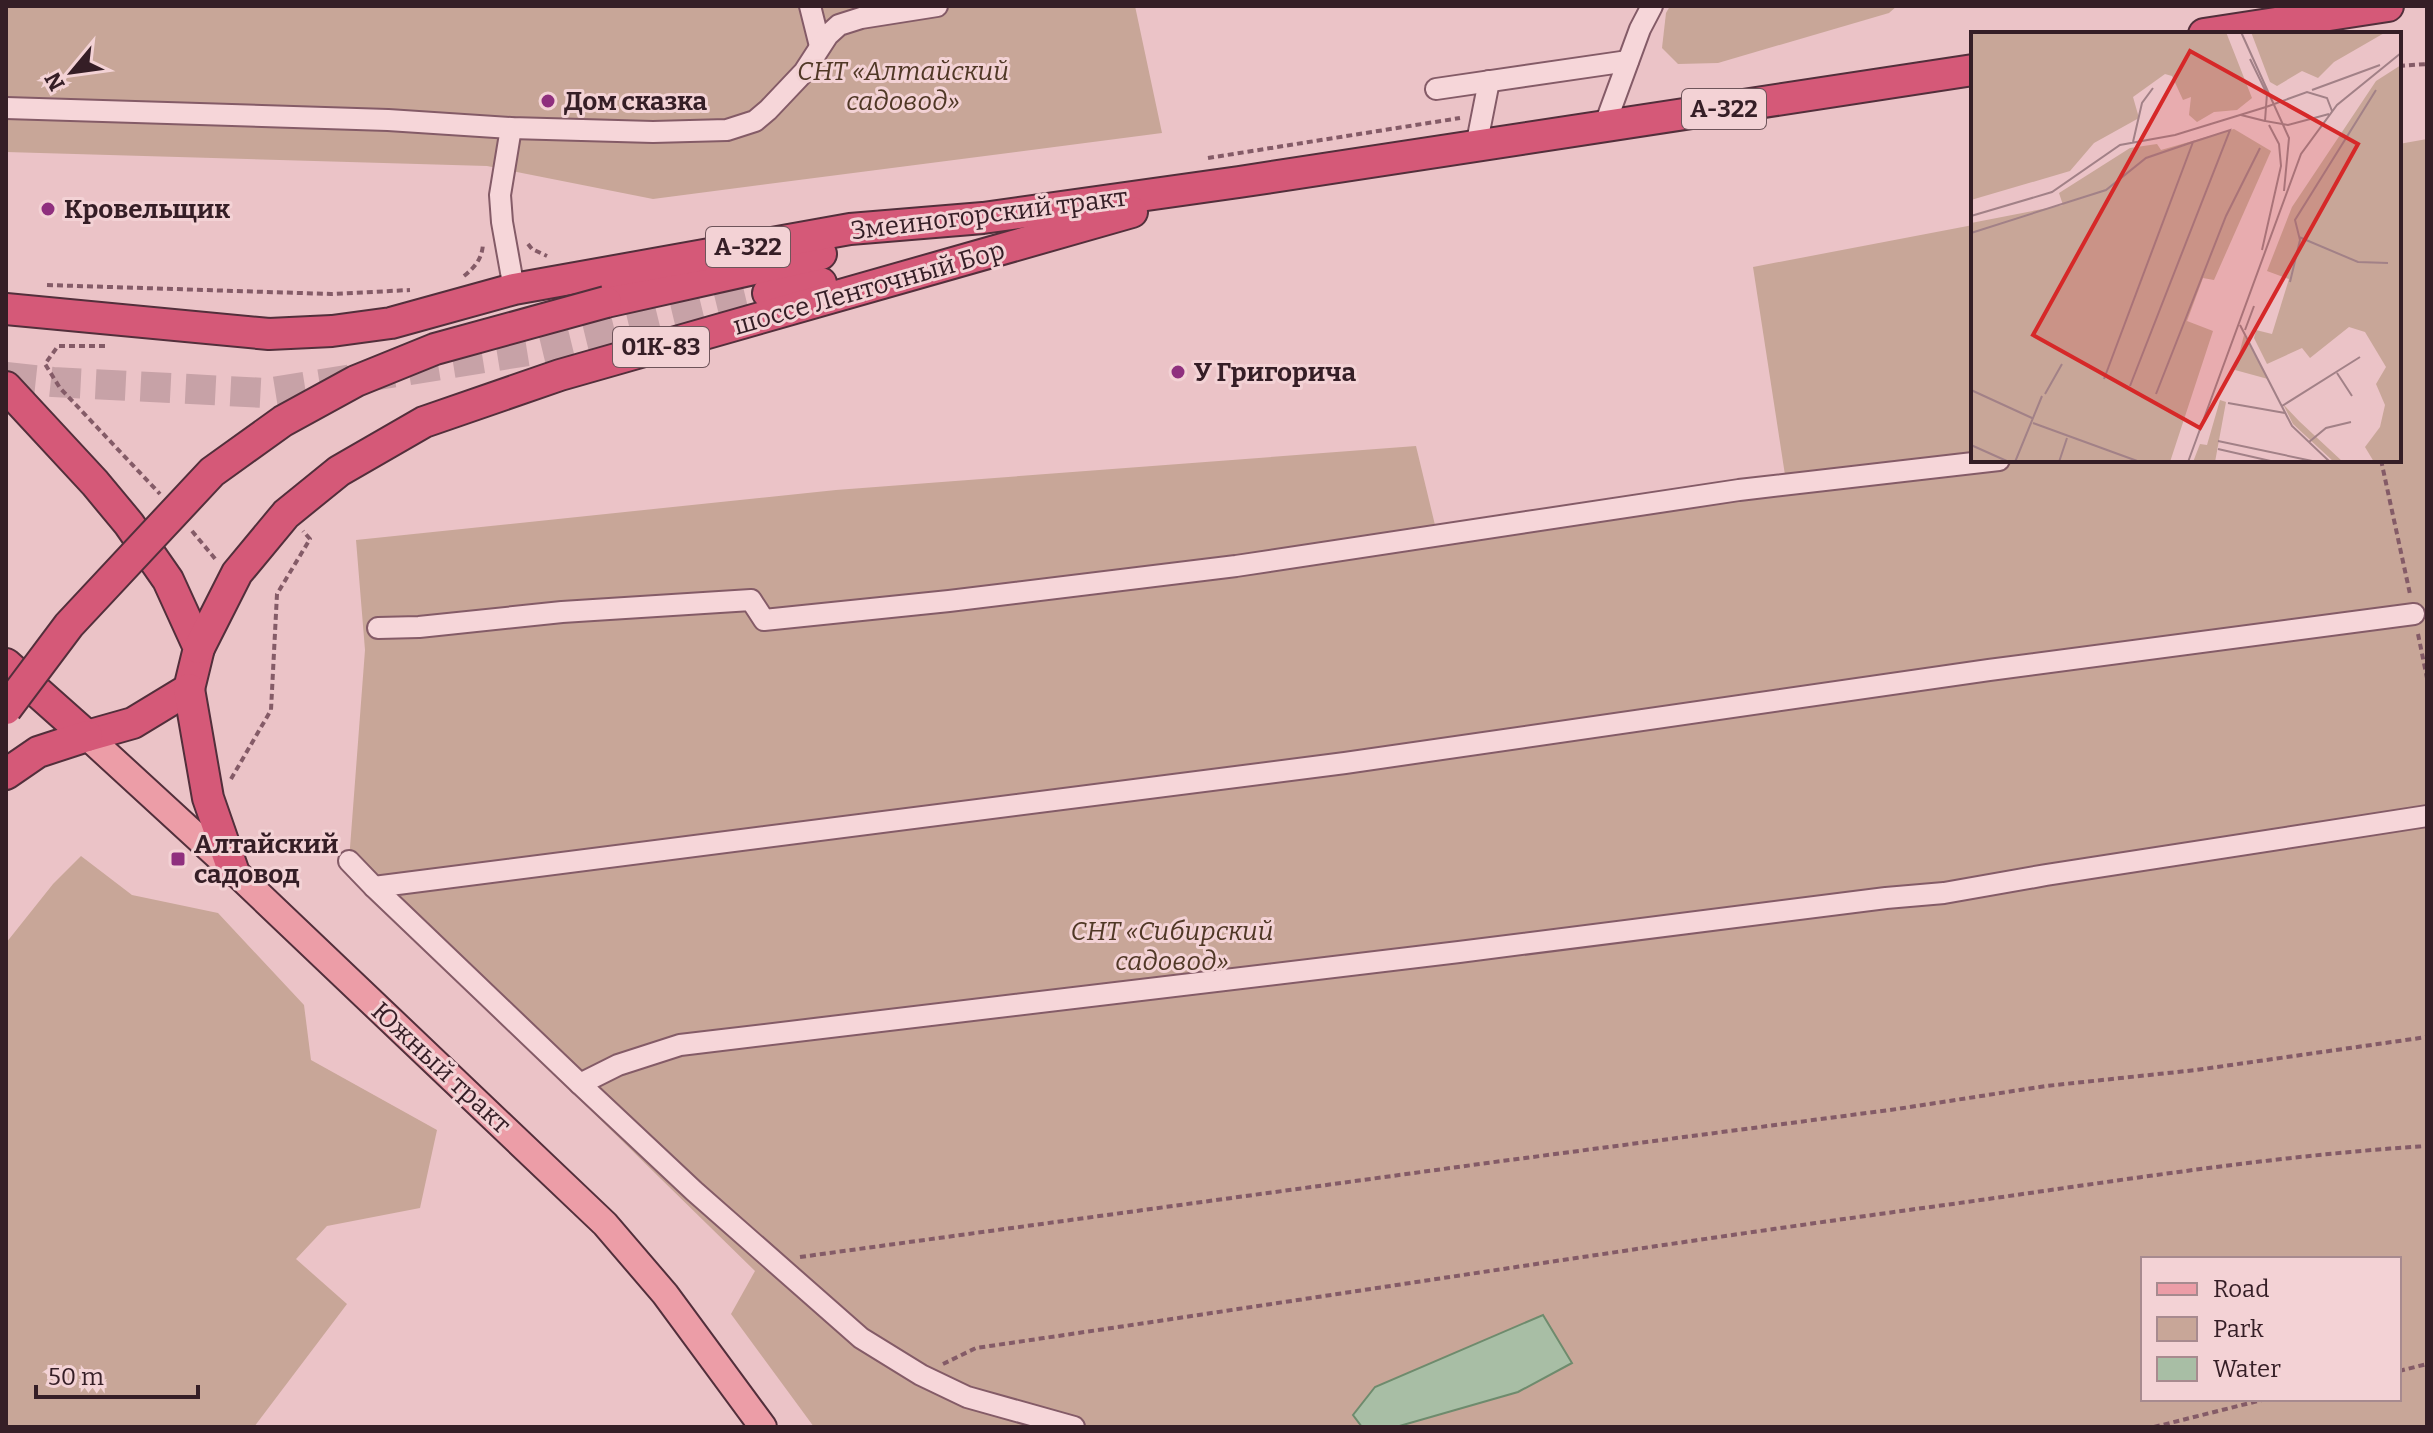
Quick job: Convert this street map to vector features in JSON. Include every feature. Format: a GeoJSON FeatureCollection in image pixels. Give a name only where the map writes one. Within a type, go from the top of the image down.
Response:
{"type":"FeatureCollection","features":[{"type":"Feature","properties":{"kind":"highway"},"geometry":{"type":"LineString","coordinates":[[2217,32],[2388,6]]}},
{"type":"Feature","properties":{"kind":"highway","name":"Змеиногорский тракт"},"geometry":{"type":"LineString","coordinates":[[6,309],[269,334],[332,331],[391,323],[514,289],[850,229],[983,218],[1214,186],[1971,70]]}},
{"type":"Feature","properties":{"kind":"highway","name":"шоссе Ленточный Бор"},"geometry":{"type":"LineString","coordinates":[[189,689],[199,648],[237,573],[286,514],[339,471],[424,422],[560,375],[1077,229],[1214,186]]}},
{"type":"Feature","properties":{"kind":"highway"},"geometry":{"type":"LineString","coordinates":[[6,709],[69,625],[212,472],[283,421],[356,381],[435,349],[606,302],[983,218]]}},
{"type":"Feature","properties":{"kind":"highway"},"geometry":{"type":"LineString","coordinates":[[768,293],[1077,229]]}},
{"type":"Feature","properties":{"kind":"highway"},"geometry":{"type":"LineString","coordinates":[[6,387],[129,524],[168,580],[199,648]]}},
{"type":"Feature","properties":{"kind":"highway"},"geometry":{"type":"LineString","coordinates":[[6,664],[87,736]]}},
{"type":"Feature","properties":{"kind":"highway"},"geometry":{"type":"LineString","coordinates":[[6,774],[38,752],[133,723],[189,689],[208,798],[233,870]]}},
{"type":"Feature","properties":{"kind":"main road","name":"Южный тракт"},"geometry":{"type":"LineString","coordinates":[[87,736],[233,870],[605,1224],[665,1294],[763,1427]]}},
{"type":"Feature","properties":{"kind":"street"},"geometry":{"type":"LineString","coordinates":[[810,6],[820,46]]}},
{"type":"Feature","properties":{"kind":"street"},"geometry":{"type":"LineString","coordinates":[[6,108],[388,120],[511,128],[653,132],[727,130],[755,121],[768,110],[804,72],[820,46],[839,25],[937,6]]}},
{"type":"Feature","properties":{"kind":"street"},"geometry":{"type":"LineString","coordinates":[[1604,127],[1652,6]]}},
{"type":"Feature","properties":{"kind":"street"},"geometry":{"type":"LineString","coordinates":[[1436,89],[1628,61]]}},
{"type":"Feature","properties":{"kind":"street"},"geometry":{"type":"LineString","coordinates":[[1476,147],[1489,81]]}},
{"type":"Feature","properties":{"kind":"street"},"geometry":{"type":"LineString","coordinates":[[511,128],[500,195],[514,289]]}},
{"type":"Feature","properties":{"kind":"street"},"geometry":{"type":"LineString","coordinates":[[378,628],[751,600],[764,620],[949,601],[1236,566],[1739,490],[1983,462]]}},
{"type":"Feature","properties":{"kind":"street"},"geometry":{"type":"LineString","coordinates":[[374,887],[1345,763],[1989,670],[2414,614]]}},
{"type":"Feature","properties":{"kind":"street"},"geometry":{"type":"LineString","coordinates":[[580,1084],[618,1065],[680,1045],[1944,893],[2427,816]]}},
{"type":"Feature","properties":{"kind":"street"},"geometry":{"type":"LineString","coordinates":[[349,861],[694,1191],[861,1338],[921,1375],[967,1397],[1074,1427]]}},
{"type":"Feature","properties":{"kind":"path"},"geometry":{"type":"LineString","coordinates":[[2401,66],[2427,64]]}},
{"type":"Feature","properties":{"kind":"path"},"geometry":{"type":"LineString","coordinates":[[453,281],[463,278],[475,266],[482,254],[484,234]]}},
{"type":"Feature","properties":{"kind":"path"},"geometry":{"type":"LineString","coordinates":[[37,285],[331,294],[412,290]]}},
{"type":"Feature","properties":{"kind":"path"},"geometry":{"type":"LineString","coordinates":[[2381,462],[2427,678]]}},
{"type":"Feature","properties":{"kind":"path"},"geometry":{"type":"LineString","coordinates":[[775,1261],[1897,1109],[2046,1086],[2196,1070],[2427,1037]]}},
{"type":"Feature","properties":{"kind":"path"},"geometry":{"type":"LineString","coordinates":[[921,1375],[976,1348],[1884,1213],[2362,1150],[2427,1146]]}},
{"type":"Feature","properties":{"kind":"path"},"geometry":{"type":"LineString","coordinates":[[2401,1370],[2427,1364]]}},
{"type":"Feature","properties":{"kind":"path"},"geometry":{"type":"LineString","coordinates":[[2154,1427],[2258,1401]]}},
{"type":"Feature","properties":{"kind":"green space","name":"СНТ «Алтайский садовод»"},"geometry":{"type":"Polygon","coordinates":[[[6,6],[1135,6],[1162,133],[653,199],[487,166],[6,152],[6,6]]]}},
{"type":"Feature","properties":{"kind":"green space"},"geometry":{"type":"Polygon","coordinates":[[[1670,6],[1897,6],[1889,13],[1718,63],[1678,64],[1662,48],[1666,13],[1670,6]]]}},
{"type":"Feature","properties":{"kind":"green space","name":"СНТ «Сибирский садовод»"},"geometry":{"type":"Polygon","coordinates":[[[2427,139],[2427,1427],[814,1427],[731,1314],[755,1271],[476,998],[349,861],[365,650],[356,540],[836,490],[1416,446],[1435,525],[1785,475],[1753,267],[1971,225],[1971,462],[2401,462],[2401,144],[2427,139]]]}},
{"type":"Feature","properties":{"kind":"green space"},"geometry":{"type":"Polygon","coordinates":[[[81,856],[132,895],[218,913],[304,1005],[311,1060],[437,1130],[420,1208],[327,1226],[296,1259],[347,1304],[254,1427],[6,1427],[6,943],[53,884],[81,856]]]}},
{"type":"Feature","properties":{"kind":"water"},"geometry":{"type":"Polygon","coordinates":[[[1543,1315],[1572,1363],[1518,1392],[1396,1427],[1362,1427],[1353,1415],[1375,1387],[1543,1315]]]}},
{"type":"Feature","properties":{"kind":"tunnel"},"geometry":{"type":"LineString","coordinates":[[6,377],[266,393],[534,350],[768,293]]}},
{"type":"Feature","properties":{"kind":"place","name":"Дом сказка"},"geometry":{"type":"Point","coordinates":[548,101]}},
{"type":"Feature","properties":{"kind":"place","name":"Кровельщик"},"geometry":{"type":"Point","coordinates":[48,209]}},
{"type":"Feature","properties":{"kind":"place","name":"У Григорича"},"geometry":{"type":"Point","coordinates":[1178,372]}},
{"type":"Feature","properties":{"kind":"place","name":"Алтайский садовод"},"geometry":{"type":"Point","coordinates":[178,859]}}]}
